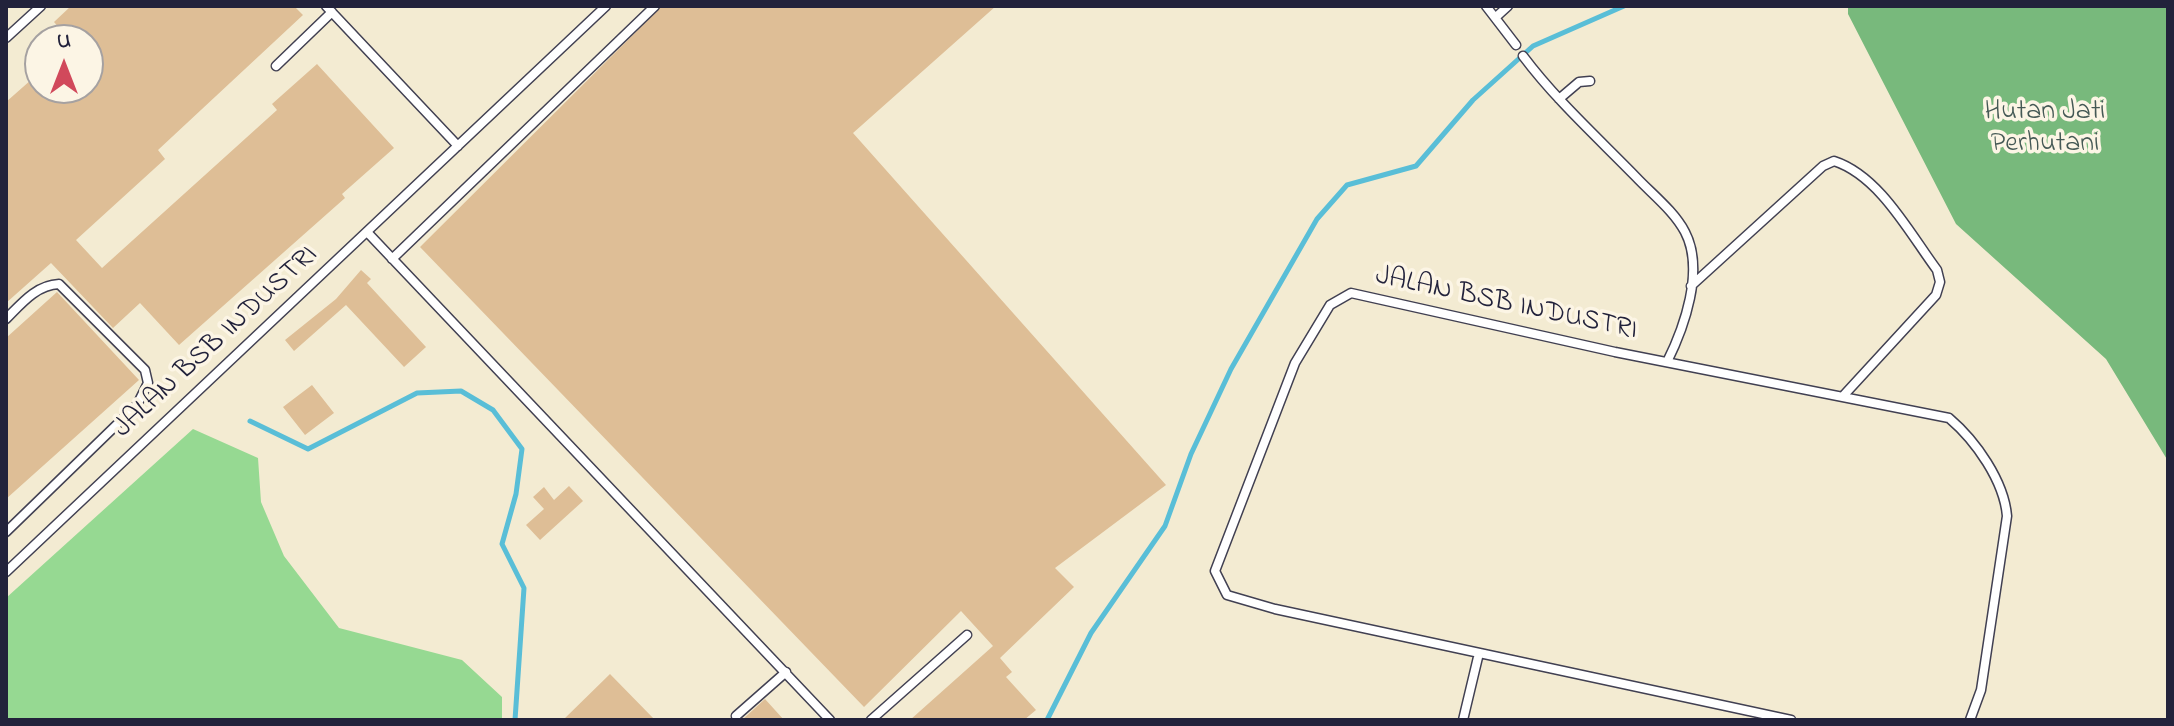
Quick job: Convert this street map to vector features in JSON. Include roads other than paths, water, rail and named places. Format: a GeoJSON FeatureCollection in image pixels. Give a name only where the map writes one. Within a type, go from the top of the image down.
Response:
{"type":"FeatureCollection","features":[{"type":"Feature","properties":{"kind":"lane"},"geometry":{"type":"LineString","coordinates":[[6,38],[41,6]]}},
{"type":"Feature","properties":{"kind":"lane","name":"JALAN BSB INDUSTRI"},"geometry":{"type":"LineString","coordinates":[[6,572],[606,6]]}},
{"type":"Feature","properties":{"kind":"lane"},"geometry":{"type":"LineString","coordinates":[[392,259],[655,6]]}},
{"type":"Feature","properties":{"kind":"lane"},"geometry":{"type":"LineString","coordinates":[[1486,6],[1516,45]]}},
{"type":"Feature","properties":{"kind":"lane"},"geometry":{"type":"LineString","coordinates":[[1496,17],[1508,6]]}},
{"type":"Feature","properties":{"kind":"lane"},"geometry":{"type":"LineString","coordinates":[[276,66],[329,9],[458,146]]}},
{"type":"Feature","properties":{"kind":"lane","name":"JALAN BSB INDUSTRI"},"geometry":{"type":"LineString","coordinates":[[1523,56],[1559,99],[1660,201],[1686,233],[1691,286],[1680,337],[1667,362]]}},
{"type":"Feature","properties":{"kind":"lane"},"geometry":{"type":"LineString","coordinates":[[1559,99],[1579,82],[1590,81]]}},
{"type":"Feature","properties":{"kind":"lane"},"geometry":{"type":"LineString","coordinates":[[1691,286],[1823,166],[1834,161],[1847,166],[1879,193],[1937,270],[1940,282],[1936,295],[1844,395]]}},
{"type":"Feature","properties":{"kind":"lane"},"geometry":{"type":"LineString","coordinates":[[367,232],[830,720]]}},
{"type":"Feature","properties":{"kind":"lane"},"geometry":{"type":"LineString","coordinates":[[6,319],[31,295],[47,285],[59,284],[145,370],[148,383],[146,393],[122,421],[6,532]]}},
{"type":"Feature","properties":{"kind":"lane","name":"JALAN BSB INDUSTRI"},"geometry":{"type":"LineString","coordinates":[[1479,653],[1242,602],[1227,595],[1219,584],[1215,571],[1295,363],[1330,305],[1351,293],[1653,360],[1949,418],[1976,448],[2005,496],[2002,560],[1981,690],[1970,720]]}},
{"type":"Feature","properties":{"kind":"lane"},"geometry":{"type":"LineString","coordinates":[[871,720],[967,635]]}},
{"type":"Feature","properties":{"kind":"lane"},"geometry":{"type":"LineString","coordinates":[[1463,720],[1479,653],[1791,720]]}},
{"type":"Feature","properties":{"kind":"lane"},"geometry":{"type":"LineString","coordinates":[[736,716],[786,672]]}},
{"type":"Feature","properties":{"kind":"waterway"},"geometry":{"type":"LineString","coordinates":[[1047,720],[1091,633],[1165,526],[1191,454],[1231,369],[1317,219],[1347,185],[1416,166],[1473,100],[1533,46],[1624,6]]}},
{"type":"Feature","properties":{"kind":"waterway"},"geometry":{"type":"LineString","coordinates":[[250,421],[308,449],[417,393],[461,391],[493,410],[522,449],[516,494],[502,544],[524,588],[515,720]]}},
{"type":"Feature","properties":{"kind":"park label","name":"Hutan Jati Perhutani"},"geometry":{"type":"Point","coordinates":[2045,129]}}]}
